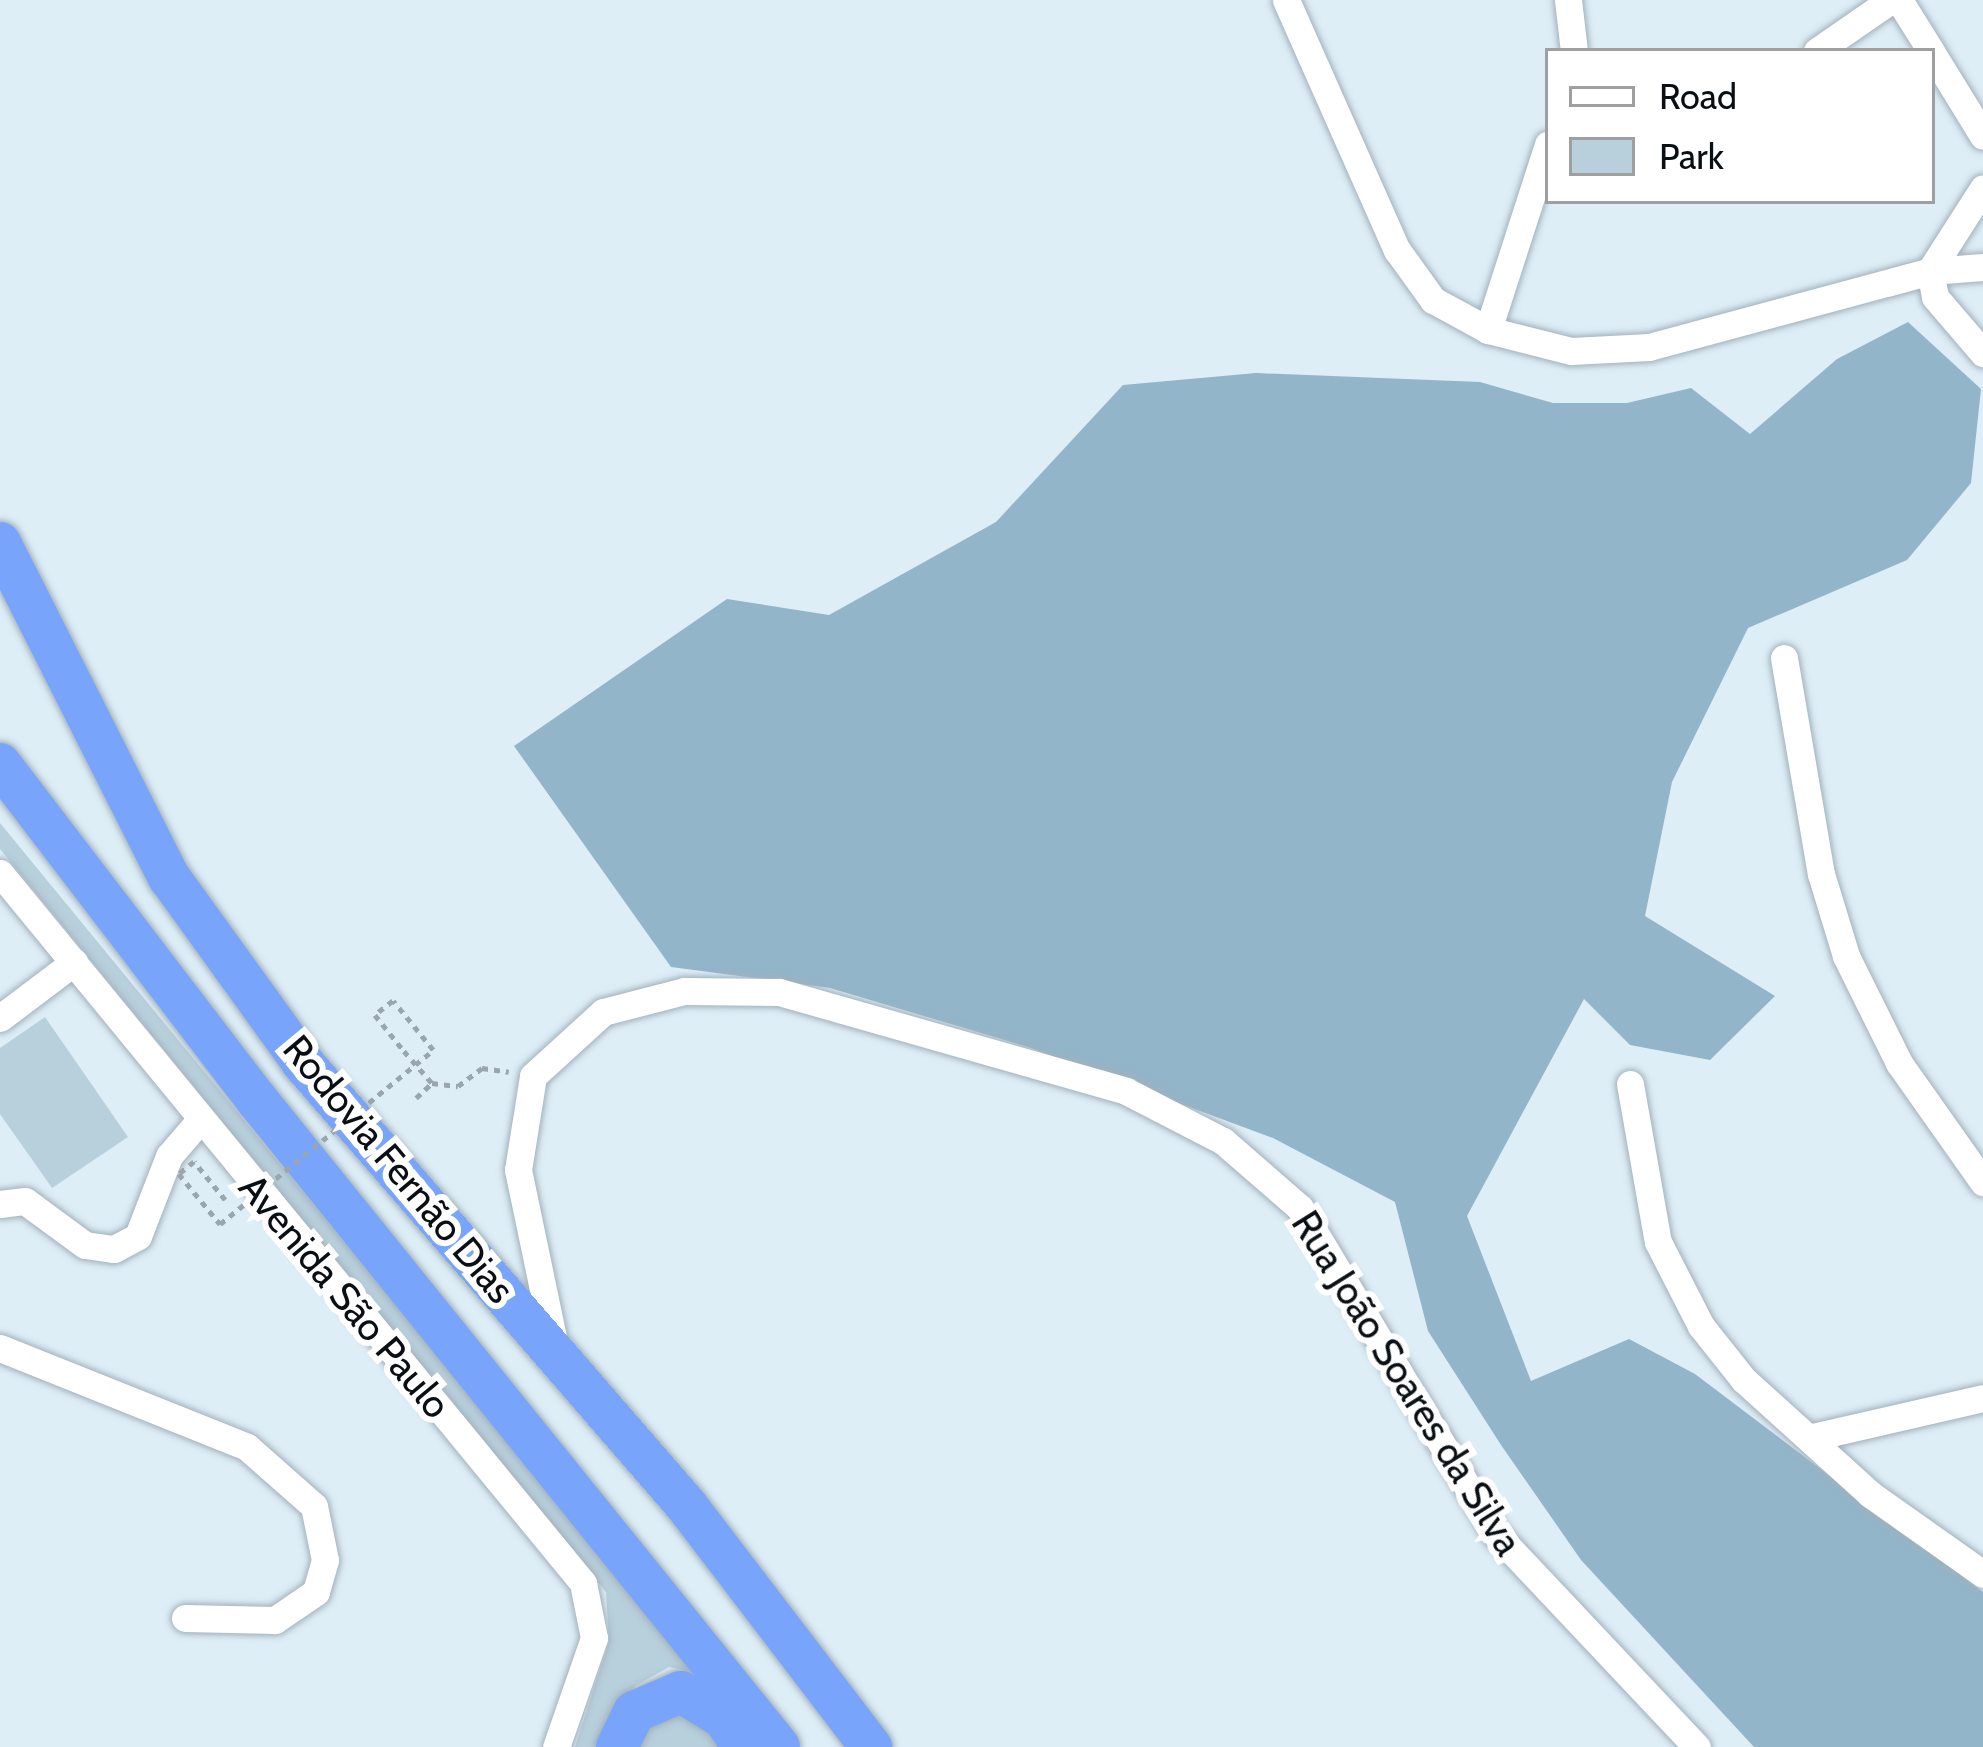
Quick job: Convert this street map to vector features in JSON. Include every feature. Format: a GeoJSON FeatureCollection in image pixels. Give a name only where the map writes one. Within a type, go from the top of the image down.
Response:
{"type":"FeatureCollection","features":[{"type":"Feature","properties":{"kind":"highway","name":"Rodovia Fernão Dias"},"geometry":{"type":"LineString","coordinates":[[0,543],[170,877],[303,1063],[686,1504],[872,1747]]}},
{"type":"Feature","properties":{"kind":"highway","name":"Rodovia Fernão Dias"},"geometry":{"type":"LineString","coordinates":[[0,764],[256,1100],[779,1747]]}},
{"type":"Feature","properties":{"kind":"highway"},"geometry":{"type":"LineString","coordinates":[[617,1747],[634,1712],[681,1692],[724,1718],[743,1747]]}},
{"type":"Feature","properties":{"kind":"street"},"geometry":{"type":"LineString","coordinates":[[1286,0],[1397,250],[1433,300],[1488,330],[1570,351],[1649,347],[1930,271],[1983,267]]}},
{"type":"Feature","properties":{"kind":"street"},"geometry":{"type":"LineString","coordinates":[[1568,0],[1574,48]]}},
{"type":"Feature","properties":{"kind":"street"},"geometry":{"type":"LineString","coordinates":[[1822,48],[1895,0],[1928,48]]}},
{"type":"Feature","properties":{"kind":"street"},"geometry":{"type":"LineString","coordinates":[[1935,58],[1983,136]]}},
{"type":"Feature","properties":{"kind":"street"},"geometry":{"type":"LineString","coordinates":[[1488,330],[1545,153]]}},
{"type":"Feature","properties":{"kind":"street"},"geometry":{"type":"LineString","coordinates":[[1983,188],[1930,271],[1935,297],[1983,353]]}},
{"type":"Feature","properties":{"kind":"street"},"geometry":{"type":"LineString","coordinates":[[1784,658],[1821,874],[1846,956],[1899,1063],[1983,1182]]}},
{"type":"Feature","properties":{"kind":"street","name":"Avenida São Paulo"},"geometry":{"type":"LineString","coordinates":[[0,873],[584,1583],[594,1638],[556,1747]]}},
{"type":"Feature","properties":{"kind":"street"},"geometry":{"type":"LineString","coordinates":[[0,1018],[74,962]]}},
{"type":"Feature","properties":{"kind":"street","name":"Rua João Soares da Silva"},"geometry":{"type":"LineString","coordinates":[[533,1076],[603,1012],[684,992],[779,992],[1126,1091],[1223,1141],[1300,1208],[1496,1534],[1697,1747]]}},
{"type":"Feature","properties":{"kind":"street"},"geometry":{"type":"LineString","coordinates":[[533,1076],[518,1170],[556,1352]]}},
{"type":"Feature","properties":{"kind":"street"},"geometry":{"type":"LineString","coordinates":[[1630,1084],[1658,1242],[1678,1294],[1744,1380],[1813,1437],[1870,1494],[1983,1574]]}},
{"type":"Feature","properties":{"kind":"street"},"geometry":{"type":"LineString","coordinates":[[0,1204],[25,1201],[85,1244],[114,1249],[138,1236],[170,1156],[200,1120]]}},
{"type":"Feature","properties":{"kind":"street"},"geometry":{"type":"LineString","coordinates":[[0,1348],[247,1447],[314,1506],[325,1560],[316,1592],[275,1620],[185,1618]]}},
{"type":"Feature","properties":{"kind":"street"},"geometry":{"type":"LineString","coordinates":[[1813,1437],[1983,1398]]}},
{"type":"Feature","properties":{"kind":"path"},"geometry":{"type":"LineString","coordinates":[[225,1200],[194,1162],[179,1174],[220,1224],[433,1050],[393,1001],[375,1015],[404,1051],[432,1083],[458,1086],[482,1068],[533,1076]]}},
{"type":"Feature","properties":{"kind":"path"},"geometry":{"type":"LineString","coordinates":[[416,1097],[432,1083]]}},
{"type":"Feature","properties":{"kind":"green space"},"geometry":{"type":"Polygon","coordinates":[[[0,823],[698,1673],[669,1667],[635,1686],[601,1747],[575,1747],[609,1642],[606,1592],[0,849],[0,823]]]}},
{"type":"Feature","properties":{"kind":"green space"},"geometry":{"type":"Polygon","coordinates":[[[45,1017],[128,1137],[52,1188],[0,1114],[0,1048],[45,1017]]]}},
{"type":"Feature","properties":{"kind":"green space"},"geometry":{"type":"Polygon","coordinates":[[[686,1706],[736,1747],[634,1747],[650,1720],[686,1706]]]}},
{"type":"Feature","properties":{"kind":"shaded area"},"geometry":{"type":"Polygon","coordinates":[[[1908,322],[1981,389],[1971,483],[1907,560],[1748,628],[1672,782],[1645,916],[1775,996],[1710,1060],[1630,1045],[1584,999],[1467,1216],[1531,1381],[1629,1339],[1695,1374],[1983,1592],[1983,1747],[1754,1747],[1581,1560],[1501,1445],[1428,1331],[1395,1202],[1273,1138],[1031,1048],[830,988],[671,967],[514,746],[727,599],[829,615],[996,522],[1123,385],[1256,373],[1480,382],[1553,403],[1627,403],[1691,388],[1750,434],[1837,359],[1908,322]]]}}]}
